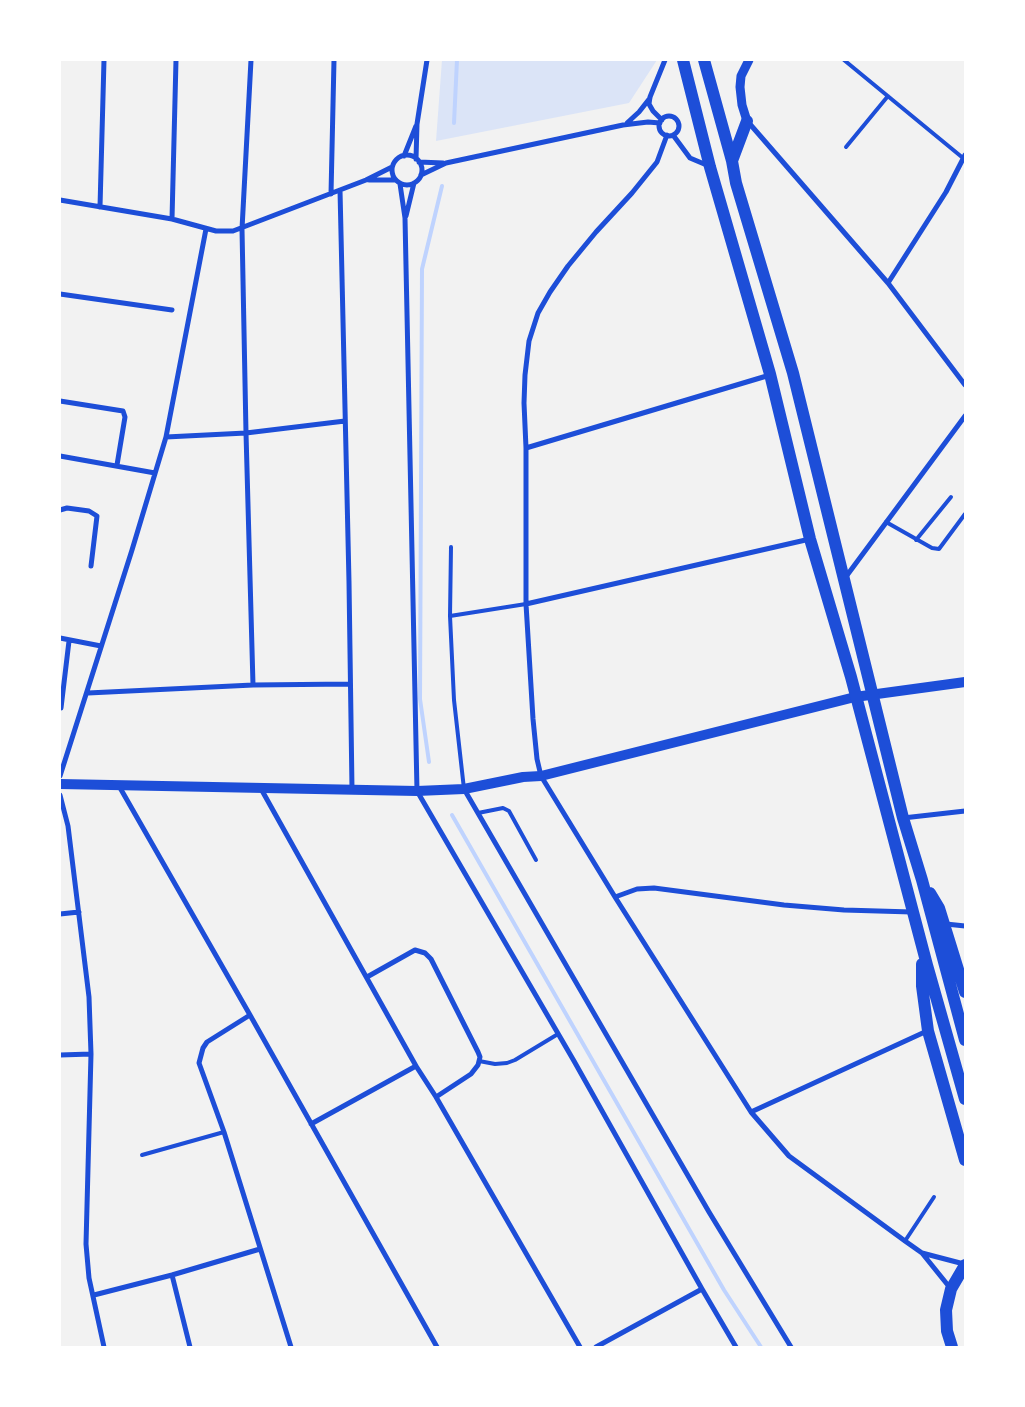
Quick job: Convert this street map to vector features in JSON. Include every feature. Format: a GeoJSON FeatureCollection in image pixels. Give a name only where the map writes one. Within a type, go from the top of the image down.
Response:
{"type":"FeatureCollection","features":[{"type":"Feature","properties":{"kind":"highway"},"geometry":{"type":"LineString","coordinates":[[683,60],[710,167],[770,374],[810,539],[965,1099]]}},
{"type":"Feature","properties":{"kind":"highway"},"geometry":{"type":"LineString","coordinates":[[704,60],[732,161],[736,183],[793,373],[903,818],[922,880],[965,1040]]}},
{"type":"Feature","properties":{"kind":"highway"},"geometry":{"type":"LineString","coordinates":[[732,161],[746,121]]}},
{"type":"Feature","properties":{"kind":"highway"},"geometry":{"type":"LineString","coordinates":[[922,880],[939,908],[965,992]]}},
{"type":"Feature","properties":{"kind":"highway"},"geometry":{"type":"LineString","coordinates":[[921,942],[922,986],[928,1031],[965,1160]]}},
{"type":"Feature","properties":{"kind":"highway"},"geometry":{"type":"LineString","coordinates":[[952,1347],[947,1331],[946,1310],[951,1289],[965,1264]]}},
{"type":"Feature","properties":{"kind":"main road"},"geometry":{"type":"LineString","coordinates":[[60,784],[417,791],[464,788],[524,777],[541,776],[855,697],[965,682]]}},
{"type":"Feature","properties":{"kind":"street"},"geometry":{"type":"LineString","coordinates":[[100,207],[104,60]]}},
{"type":"Feature","properties":{"kind":"street"},"geometry":{"type":"LineString","coordinates":[[172,218],[176,60]]}},
{"type":"Feature","properties":{"kind":"street"},"geometry":{"type":"LineString","coordinates":[[250,60],[242,229],[253,685]]}},
{"type":"Feature","properties":{"kind":"street"},"geometry":{"type":"LineString","coordinates":[[331,194],[334,60]]}},
{"type":"Feature","properties":{"kind":"street"},"geometry":{"type":"LineString","coordinates":[[421,175],[422,170],[418,160],[417,124],[427,60]]}},
{"type":"Feature","properties":{"kind":"street"},"geometry":{"type":"LineString","coordinates":[[665,60],[649,104],[661,122],[662,132],[670,135],[690,158],[710,167]]}},
{"type":"Feature","properties":{"kind":"street"},"geometry":{"type":"LineString","coordinates":[[749,60],[741,76],[740,87],[746,121],[888,283],[965,385]]}},
{"type":"Feature","properties":{"kind":"street"},"geometry":{"type":"LineString","coordinates":[[626,124],[639,112],[650,97]]}},
{"type":"Feature","properties":{"kind":"street"},"geometry":{"type":"LineString","coordinates":[[405,218],[414,183],[421,175],[446,163],[626,124],[661,122],[670,116],[678,121],[678,130],[670,135],[657,162],[568,266],[538,313],[529,341],[524,403],[526,448],[526,604],[537,759],[541,776],[750,1112],[789,1156],[922,1253],[951,1289]]}},
{"type":"Feature","properties":{"kind":"street"},"geometry":{"type":"LineString","coordinates":[[404,156],[417,124]]}},
{"type":"Feature","properties":{"kind":"street"},"geometry":{"type":"LineString","coordinates":[[60,200],[172,218],[206,229],[225,232],[242,229],[366,180],[392,167],[396,160],[404,156],[413,156],[418,160],[446,163]]}},
{"type":"Feature","properties":{"kind":"street"},"geometry":{"type":"LineString","coordinates":[[888,283],[946,192],[964,157]]}},
{"type":"Feature","properties":{"kind":"street"},"geometry":{"type":"LineString","coordinates":[[392,167],[392,172],[398,182],[405,218],[417,791],[736,1347]]}},
{"type":"Feature","properties":{"kind":"street"},"geometry":{"type":"LineString","coordinates":[[366,180],[398,182],[406,185],[414,183]]}},
{"type":"Feature","properties":{"kind":"street"},"geometry":{"type":"LineString","coordinates":[[340,190],[352,790]]}},
{"type":"Feature","properties":{"kind":"street"},"geometry":{"type":"LineString","coordinates":[[60,776],[88,693],[166,437],[206,229]]}},
{"type":"Feature","properties":{"kind":"street"},"geometry":{"type":"LineString","coordinates":[[60,294],[172,310]]}},
{"type":"Feature","properties":{"kind":"street"},"geometry":{"type":"LineString","coordinates":[[526,448],[770,374]]}},
{"type":"Feature","properties":{"kind":"street"},"geometry":{"type":"LineString","coordinates":[[60,401],[123,411],[125,416],[117,465]]}},
{"type":"Feature","properties":{"kind":"street"},"geometry":{"type":"LineString","coordinates":[[845,579],[965,416]]}},
{"type":"Feature","properties":{"kind":"street"},"geometry":{"type":"LineString","coordinates":[[166,437],[246,433],[345,421]]}},
{"type":"Feature","properties":{"kind":"street"},"geometry":{"type":"LineString","coordinates":[[60,456],[155,473]]}},
{"type":"Feature","properties":{"kind":"street"},"geometry":{"type":"LineString","coordinates":[[60,510],[67,508],[89,511],[97,516],[91,566]]}},
{"type":"Feature","properties":{"kind":"street"},"geometry":{"type":"LineString","coordinates":[[526,604],[810,539]]}},
{"type":"Feature","properties":{"kind":"street"},"geometry":{"type":"LineString","coordinates":[[60,638],[101,646]]}},
{"type":"Feature","properties":{"kind":"street"},"geometry":{"type":"LineString","coordinates":[[61,708],[69,640]]}},
{"type":"Feature","properties":{"kind":"street"},"geometry":{"type":"LineString","coordinates":[[88,693],[253,685],[350,684]]}},
{"type":"Feature","properties":{"kind":"street"},"geometry":{"type":"LineString","coordinates":[[119,786],[437,1347]]}},
{"type":"Feature","properties":{"kind":"street"},"geometry":{"type":"LineString","coordinates":[[260,787],[416,1066],[436,1097],[580,1347]]}},
{"type":"Feature","properties":{"kind":"street"},"geometry":{"type":"LineString","coordinates":[[464,788],[709,1212],[790,1347]]}},
{"type":"Feature","properties":{"kind":"street"},"geometry":{"type":"LineString","coordinates":[[60,795],[68,826],[89,997],[91,1054],[86,1244],[89,1278],[104,1347]]}},
{"type":"Feature","properties":{"kind":"street"},"geometry":{"type":"LineString","coordinates":[[903,818],[965,811]]}},
{"type":"Feature","properties":{"kind":"street"},"geometry":{"type":"LineString","coordinates":[[615,897],[636,889],[654,888],[784,905],[844,910],[913,912]]}},
{"type":"Feature","properties":{"kind":"street"},"geometry":{"type":"LineString","coordinates":[[60,914],[80,912]]}},
{"type":"Feature","properties":{"kind":"street"},"geometry":{"type":"LineString","coordinates":[[944,924],[965,926]]}},
{"type":"Feature","properties":{"kind":"street"},"geometry":{"type":"LineString","coordinates":[[367,977],[410,952],[420,951],[428,955],[478,1052],[479,1061],[471,1074],[436,1097]]}},
{"type":"Feature","properties":{"kind":"street"},"geometry":{"type":"LineString","coordinates":[[250,1015],[207,1042],[200,1056],[199,1063],[224,1132],[291,1347]]}},
{"type":"Feature","properties":{"kind":"street"},"geometry":{"type":"LineString","coordinates":[[750,1112],[928,1031]]}},
{"type":"Feature","properties":{"kind":"street"},"geometry":{"type":"LineString","coordinates":[[60,1055],[91,1054]]}},
{"type":"Feature","properties":{"kind":"street"},"geometry":{"type":"LineString","coordinates":[[311,1124],[416,1066]]}},
{"type":"Feature","properties":{"kind":"street"},"geometry":{"type":"LineString","coordinates":[[94,1295],[172,1275],[260,1249]]}},
{"type":"Feature","properties":{"kind":"street"},"geometry":{"type":"LineString","coordinates":[[922,1253],[965,1264]]}},
{"type":"Feature","properties":{"kind":"street"},"geometry":{"type":"LineString","coordinates":[[172,1275],[190,1347]]}},
{"type":"Feature","properties":{"kind":"street"},"geometry":{"type":"LineString","coordinates":[[596,1347],[702,1289]]}},
{"type":"Feature","properties":{"kind":"lane"},"geometry":{"type":"LineString","coordinates":[[844,60],[964,157]]}},
{"type":"Feature","properties":{"kind":"lane"},"geometry":{"type":"LineString","coordinates":[[846,147],[888,96]]}},
{"type":"Feature","properties":{"kind":"lane"},"geometry":{"type":"LineString","coordinates":[[916,540],[951,497]]}},
{"type":"Feature","properties":{"kind":"lane"},"geometry":{"type":"LineString","coordinates":[[886,522],[916,540],[932,548],[939,549],[965,514]]}},
{"type":"Feature","properties":{"kind":"lane"},"geometry":{"type":"LineString","coordinates":[[451,547],[450,616],[454,700],[464,788]]}},
{"type":"Feature","properties":{"kind":"lane"},"geometry":{"type":"LineString","coordinates":[[450,616],[526,604]]}},
{"type":"Feature","properties":{"kind":"lane"},"geometry":{"type":"LineString","coordinates":[[478,813],[503,808],[509,810],[536,860]]}},
{"type":"Feature","properties":{"kind":"lane"},"geometry":{"type":"LineString","coordinates":[[479,1061],[496,1064],[507,1063],[558,1034]]}},
{"type":"Feature","properties":{"kind":"lane"},"geometry":{"type":"LineString","coordinates":[[142,1155],[224,1132]]}},
{"type":"Feature","properties":{"kind":"lane"},"geometry":{"type":"LineString","coordinates":[[905,1241],[934,1197]]}},
{"type":"Feature","properties":{"kind":"shaded area"},"geometry":{"type":"Polygon","coordinates":[[[442,60],[657,60],[629,103],[436,141],[442,60]]]}},
{"type":"Feature","properties":{"kind":"waterway"},"geometry":{"type":"LineString","coordinates":[[454,123],[457,60]]}},
{"type":"Feature","properties":{"kind":"waterway"},"geometry":{"type":"LineString","coordinates":[[429,762],[420,699],[422,269],[442,186]]}},
{"type":"Feature","properties":{"kind":"waterway"},"geometry":{"type":"LineString","coordinates":[[452,815],[724,1290],[761,1347]]}}]}
